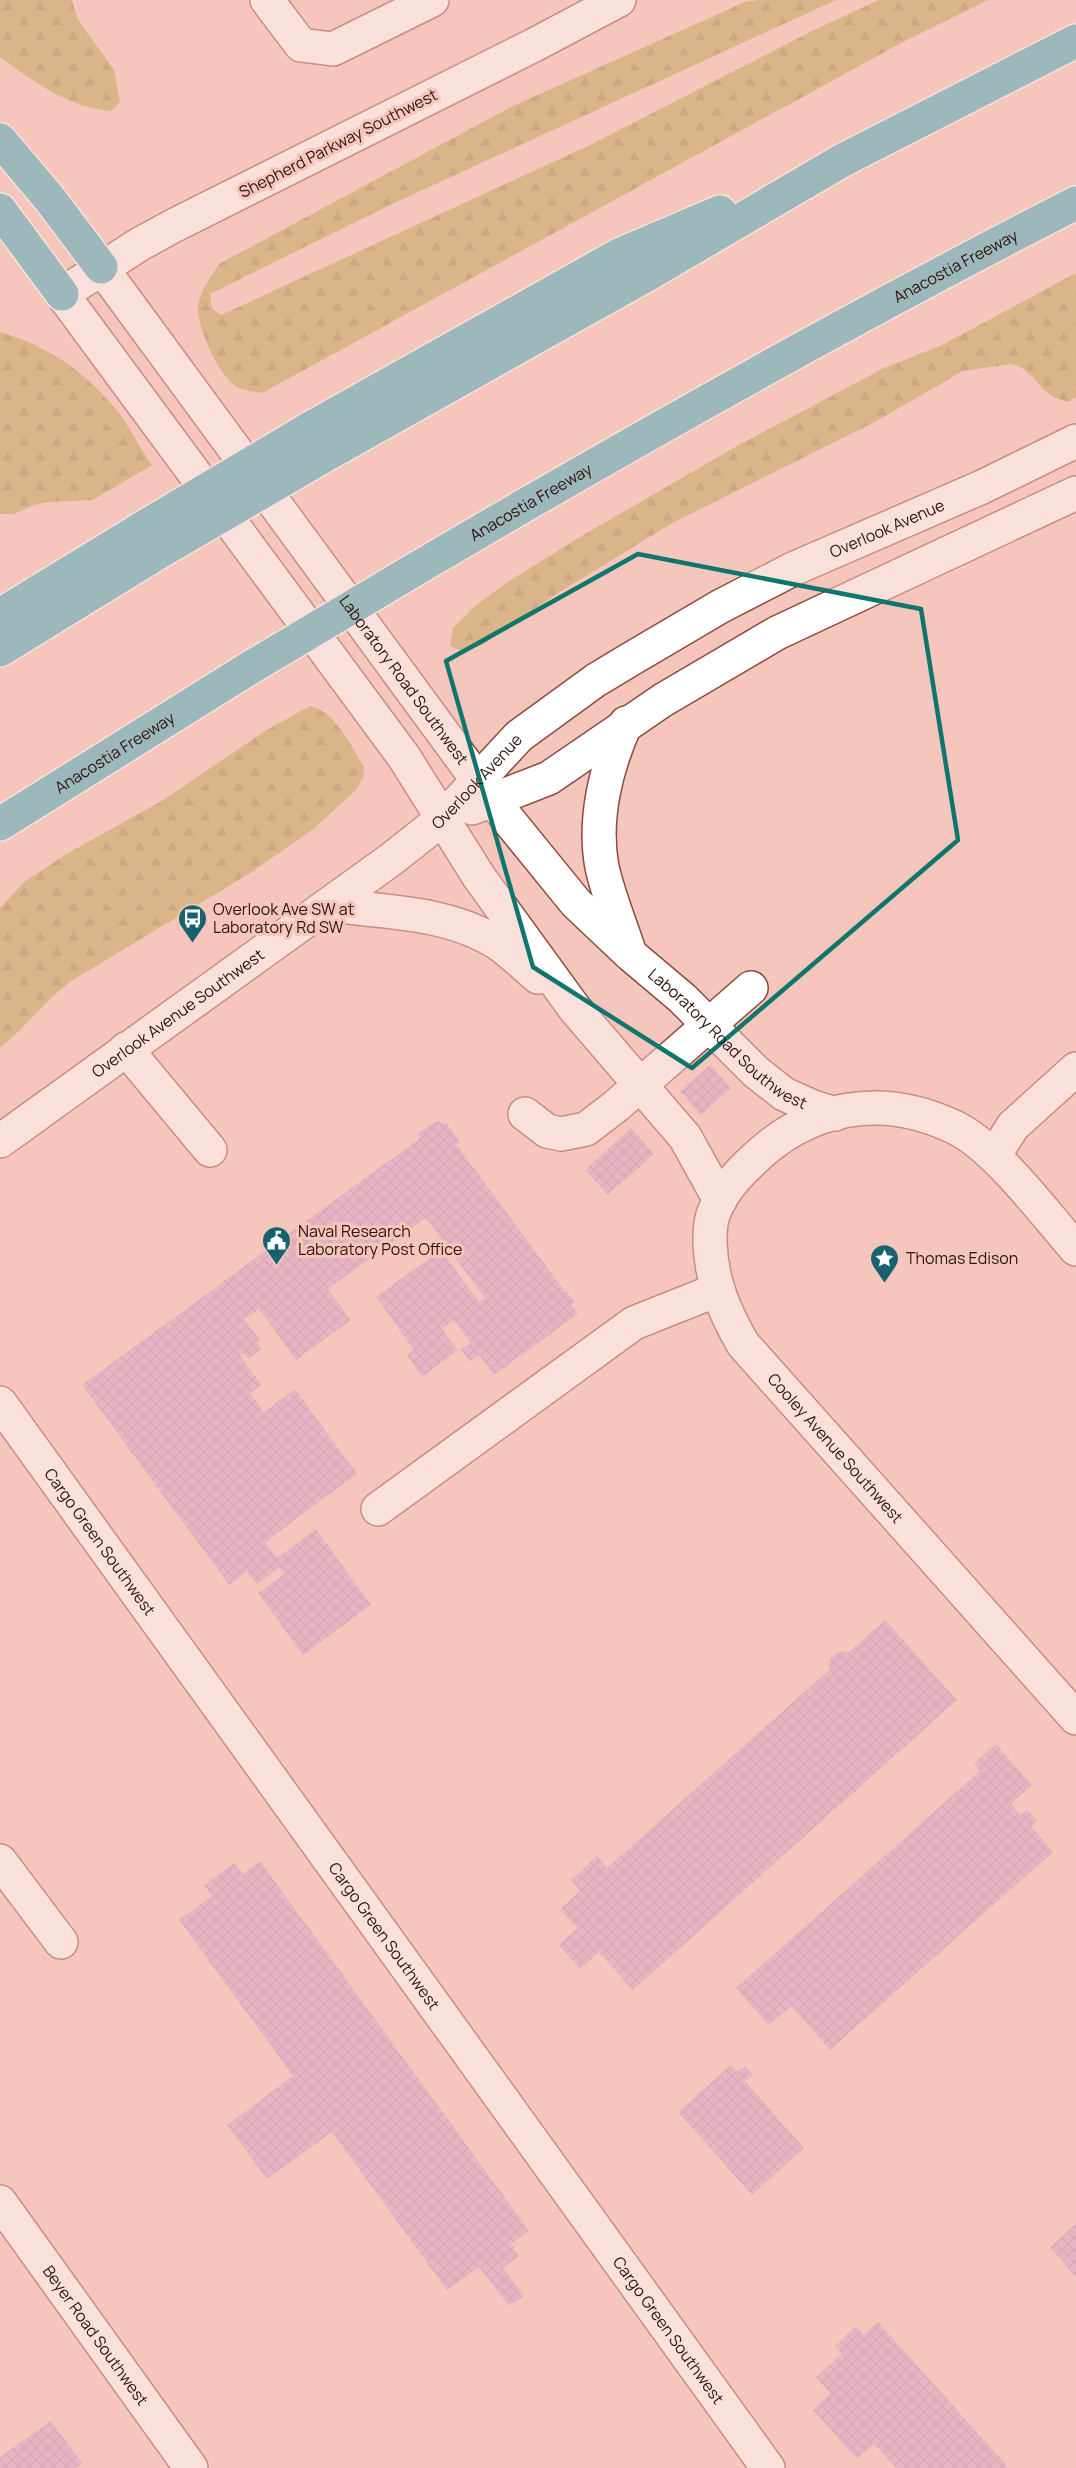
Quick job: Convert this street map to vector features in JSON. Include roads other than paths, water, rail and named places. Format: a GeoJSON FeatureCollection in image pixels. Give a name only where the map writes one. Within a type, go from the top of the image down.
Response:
{"type":"FeatureCollection","features":[{"type":"Feature","properties":{"kind":"highway"},"geometry":{"type":"LineString","coordinates":[[0,615],[153,539],[319,441],[650,273],[843,160],[1076,41]]}},
{"type":"Feature","properties":{"kind":"highway"},"geometry":{"type":"LineString","coordinates":[[0,140],[49,198],[101,267]]}},
{"type":"Feature","properties":{"kind":"highway","name":"Anacostia Freeway"},"geometry":{"type":"LineString","coordinates":[[0,824],[248,669],[623,449],[941,274],[1076,203]]}},
{"type":"Feature","properties":{"kind":"highway"},"geometry":{"type":"LineString","coordinates":[[0,210],[62,294]]}},
{"type":"Feature","properties":{"kind":"highway"},"geometry":{"type":"LineString","coordinates":[[0,650],[153,539]]}},
{"type":"Feature","properties":{"kind":"street"},"geometry":{"type":"LineString","coordinates":[[267,0],[301,45],[333,49],[432,0]]}},
{"type":"Feature","properties":{"kind":"street","name":"Shepherd Parkway Southwest"},"geometry":{"type":"LineString","coordinates":[[62,294],[101,267],[172,226],[534,45],[619,0]]}},
{"type":"Feature","properties":{"kind":"street","name":"Laboratory Road Southwest"},"geometry":{"type":"LineString","coordinates":[[101,267],[485,790],[559,885],[631,955],[682,998],[770,1084],[799,1101],[835,1114]]}},
{"type":"Feature","properties":{"kind":"street"},"geometry":{"type":"LineString","coordinates":[[62,294],[404,757],[479,877],[576,1009],[685,1137],[720,1200]]}},
{"type":"Feature","properties":{"kind":"street","name":"Overlook Avenue"},"geometry":{"type":"LineString","coordinates":[[485,790],[519,736],[596,680],[721,606],[793,569],[982,487],[1076,441]]}},
{"type":"Feature","properties":{"kind":"street","name":"Overlook Avenue"},"geometry":{"type":"LineString","coordinates":[[442,819],[485,790],[549,778],[626,723],[777,633],[1076,493]]}},
{"type":"Feature","properties":{"kind":"street"},"geometry":{"type":"LineString","coordinates":[[626,723],[605,784],[600,849],[605,880],[631,955]]}},
{"type":"Feature","properties":{"kind":"street","name":"Overlook Avenue Southwest"},"geometry":{"type":"LineString","coordinates":[[0,1142],[126,1049],[329,905],[442,819]]}},
{"type":"Feature","properties":{"kind":"street"},"geometry":{"type":"LineString","coordinates":[[329,905],[409,914],[438,920],[480,934],[514,956],[576,1009]]}},
{"type":"Feature","properties":{"kind":"street"},"geometry":{"type":"LineString","coordinates":[[525,1114],[548,1131],[561,1134],[573,1133],[597,1122],[751,988]]}},
{"type":"Feature","properties":{"kind":"street"},"geometry":{"type":"LineString","coordinates":[[126,1049],[210,1149]]}},
{"type":"Feature","properties":{"kind":"street"},"geometry":{"type":"LineString","coordinates":[[993,1156],[1012,1126],[1076,1069]]}},
{"type":"Feature","properties":{"kind":"street","name":"Cooley Avenue Southwest"},"geometry":{"type":"LineString","coordinates":[[1076,1249],[993,1156],[968,1135],[954,1126],[908,1110],[875,1107],[813,1119],[765,1147],[742,1171],[720,1200],[712,1215],[710,1230],[711,1260],[717,1290],[728,1318],[743,1344],[1076,1718]]}},
{"type":"Feature","properties":{"kind":"street"},"geometry":{"type":"LineString","coordinates":[[378,1509],[634,1323],[717,1290]]}},
{"type":"Feature","properties":{"kind":"street","name":"Cargo Green Southwest"},"geometry":{"type":"LineString","coordinates":[[0,1403],[768,2468]]}},
{"type":"Feature","properties":{"kind":"street"},"geometry":{"type":"LineString","coordinates":[[0,1861],[61,1942]]}},
{"type":"Feature","properties":{"kind":"street","name":"Beyer Road Southwest"},"geometry":{"type":"LineString","coordinates":[[0,2202],[191,2468]]}},
{"type":"Feature","properties":{"kind":"place","name":"Overlook Ave SW at Laboratory Rd SW"},"geometry":{"type":"Point","coordinates":[192,944]}},
{"type":"Feature","properties":{"kind":"place","name":"Naval Research Laboratory Post Office"},"geometry":{"type":"Point","coordinates":[277,1266]}},
{"type":"Feature","properties":{"kind":"place","name":"Thomas Edison"},"geometry":{"type":"Point","coordinates":[885,1284]}}]}
